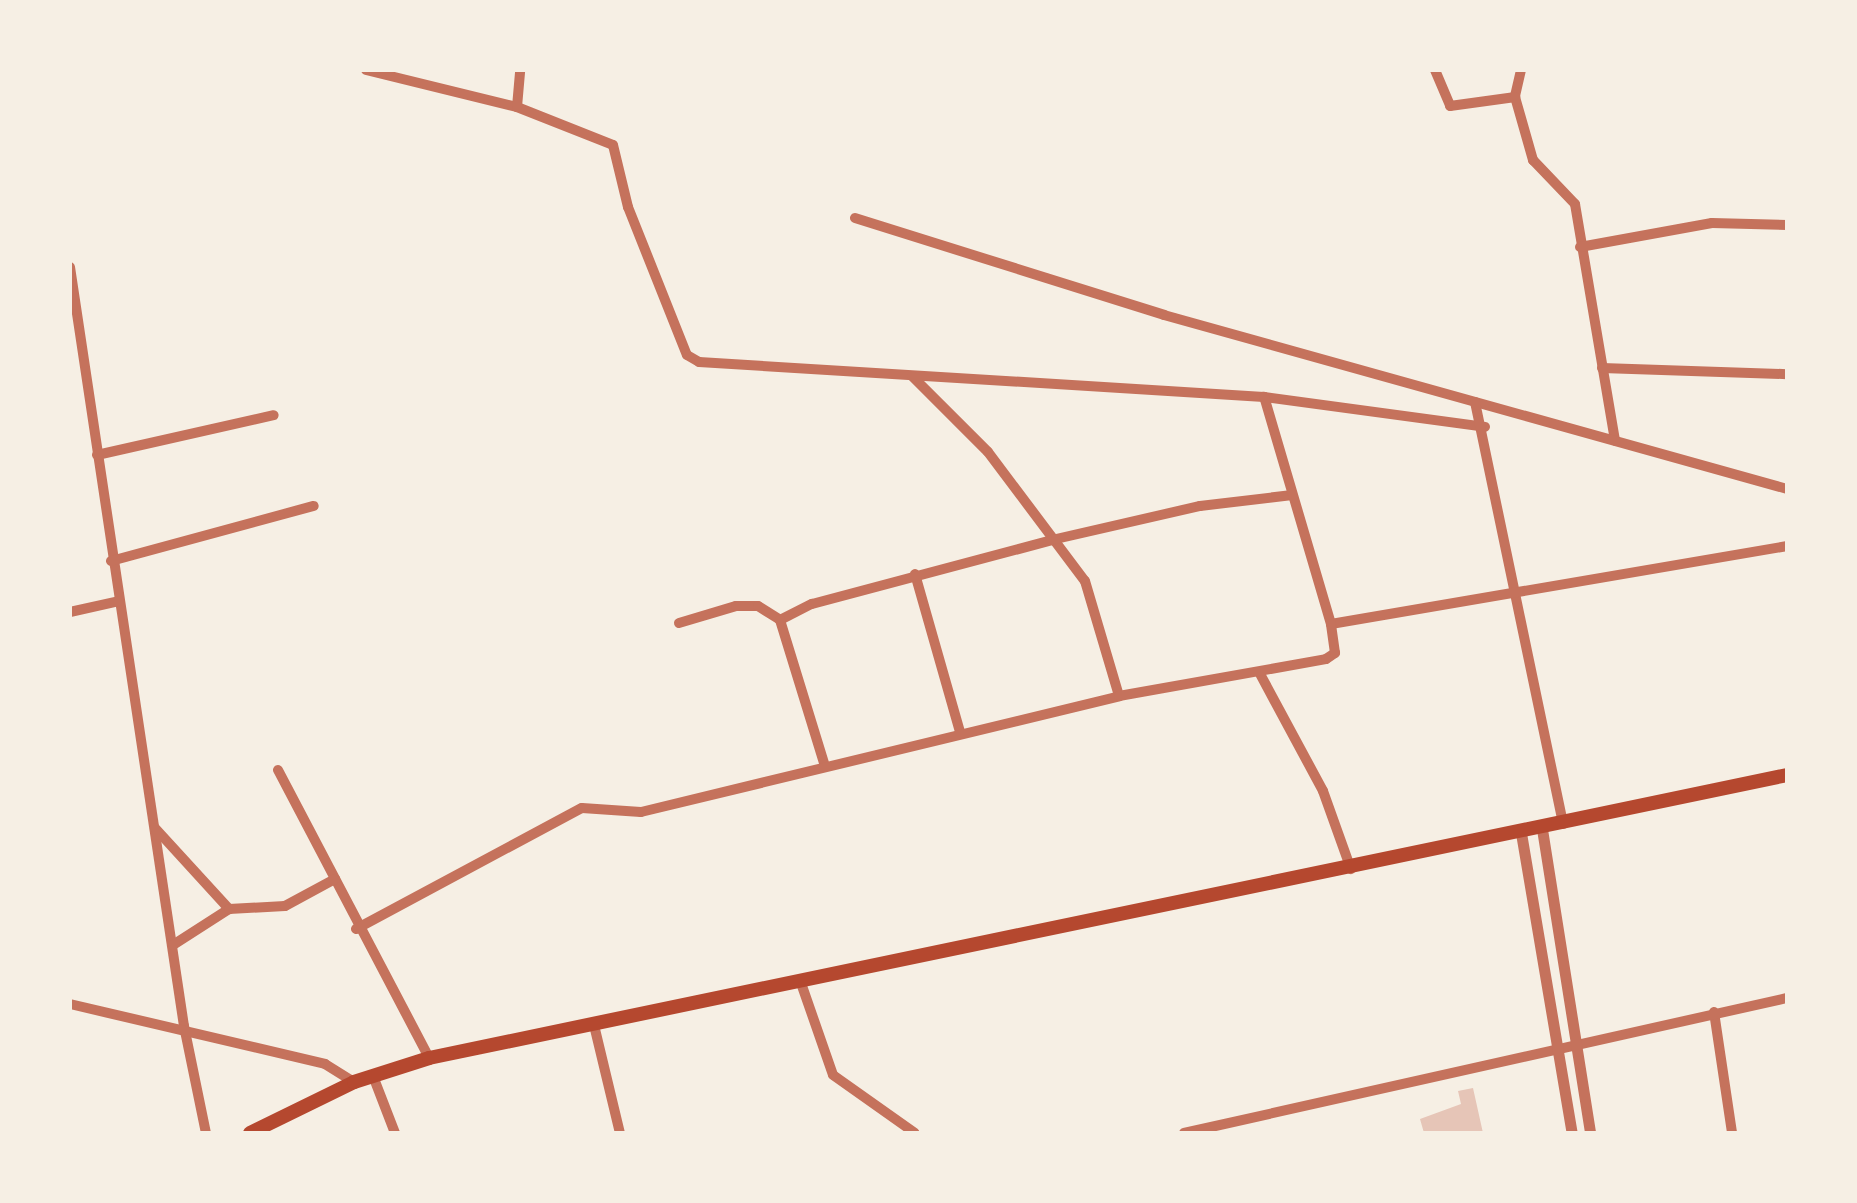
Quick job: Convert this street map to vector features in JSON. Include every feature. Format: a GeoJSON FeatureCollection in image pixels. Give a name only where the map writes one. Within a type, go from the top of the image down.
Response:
{"type":"FeatureCollection","features":[{"type":"Feature","properties":{"kind":"main road"},"geometry":{"type":"LineString","coordinates":[[250,1133],[354,1082],[429,1058],[1521,834],[1787,775]]}},
{"type":"Feature","properties":{"kind":"street"},"geometry":{"type":"LineString","coordinates":[[366,70],[517,106],[613,145],[628,207],[691,358],[1264,397],[1486,427]]}},
{"type":"Feature","properties":{"kind":"street"},"geometry":{"type":"LineString","coordinates":[[517,106],[520,70]]}},
{"type":"Feature","properties":{"kind":"street"},"geometry":{"type":"LineString","coordinates":[[1435,70],[1450,106],[1516,97]]}},
{"type":"Feature","properties":{"kind":"street"},"geometry":{"type":"LineString","coordinates":[[1522,70],[1516,97],[1534,160],[1573,198],[1615,441]]}},
{"type":"Feature","properties":{"kind":"street"},"geometry":{"type":"LineString","coordinates":[[855,218],[1787,490]]}},
{"type":"Feature","properties":{"kind":"street"},"geometry":{"type":"LineString","coordinates":[[1580,247],[1712,224],[1787,225]]}},
{"type":"Feature","properties":{"kind":"street"},"geometry":{"type":"LineString","coordinates":[[70,266],[111,561],[184,1026],[206,1133]]}},
{"type":"Feature","properties":{"kind":"street"},"geometry":{"type":"LineString","coordinates":[[1602,368],[1787,374]]}},
{"type":"Feature","properties":{"kind":"street"},"geometry":{"type":"LineString","coordinates":[[912,376],[988,452],[1085,581],[1119,696]]}},
{"type":"Feature","properties":{"kind":"street"},"geometry":{"type":"LineString","coordinates":[[356,929],[582,808],[641,812],[960,732],[1119,696],[1259,672],[1334,653],[1331,624],[1264,397]]}},
{"type":"Feature","properties":{"kind":"street"},"geometry":{"type":"LineString","coordinates":[[1475,402],[1486,427],[1563,824]]}},
{"type":"Feature","properties":{"kind":"street"},"geometry":{"type":"LineString","coordinates":[[97,455],[274,415]]}},
{"type":"Feature","properties":{"kind":"street"},"geometry":{"type":"LineString","coordinates":[[780,620],[812,604],[1056,539],[1200,506],[1292,495]]}},
{"type":"Feature","properties":{"kind":"street"},"geometry":{"type":"LineString","coordinates":[[111,561],[314,506]]}},
{"type":"Feature","properties":{"kind":"street"},"geometry":{"type":"LineString","coordinates":[[1331,624],[1787,546]]}},
{"type":"Feature","properties":{"kind":"street"},"geometry":{"type":"LineString","coordinates":[[916,574],[960,732]]}},
{"type":"Feature","properties":{"kind":"street"},"geometry":{"type":"LineString","coordinates":[[70,612],[120,601]]}},
{"type":"Feature","properties":{"kind":"street"},"geometry":{"type":"LineString","coordinates":[[679,623],[736,606],[758,606],[780,620],[825,766]]}},
{"type":"Feature","properties":{"kind":"street"},"geometry":{"type":"LineString","coordinates":[[1259,672],[1324,791],[1351,869]]}},
{"type":"Feature","properties":{"kind":"street"},"geometry":{"type":"LineString","coordinates":[[278,770],[335,879],[356,929],[429,1058]]}},
{"type":"Feature","properties":{"kind":"street"},"geometry":{"type":"LineString","coordinates":[[153,826],[228,909]]}},
{"type":"Feature","properties":{"kind":"street"},"geometry":{"type":"LineString","coordinates":[[1542,829],[1590,1133]]}},
{"type":"Feature","properties":{"kind":"street"},"geometry":{"type":"LineString","coordinates":[[1521,834],[1572,1133]]}},
{"type":"Feature","properties":{"kind":"street"},"geometry":{"type":"LineString","coordinates":[[172,944],[228,909],[285,906],[335,879]]}},
{"type":"Feature","properties":{"kind":"street"},"geometry":{"type":"LineString","coordinates":[[801,983],[833,1076],[915,1133]]}},
{"type":"Feature","properties":{"kind":"street"},"geometry":{"type":"LineString","coordinates":[[1184,1133],[1787,998]]}},
{"type":"Feature","properties":{"kind":"street"},"geometry":{"type":"LineString","coordinates":[[70,1004],[184,1026],[325,1064],[354,1082]]}},
{"type":"Feature","properties":{"kind":"street"},"geometry":{"type":"LineString","coordinates":[[1714,1012],[1732,1133]]}},
{"type":"Feature","properties":{"kind":"street"},"geometry":{"type":"LineString","coordinates":[[594,1025],[620,1133]]}},
{"type":"Feature","properties":{"kind":"street"},"geometry":{"type":"LineString","coordinates":[[373,1076],[395,1133]]}},
{"type":"Feature","properties":{"kind":"building"},"geometry":{"type":"Polygon","coordinates":[[[1473,1088],[1483,1133],[1424,1133],[1420,1119],[1461,1104],[1458,1091],[1473,1088]]]}}]}
